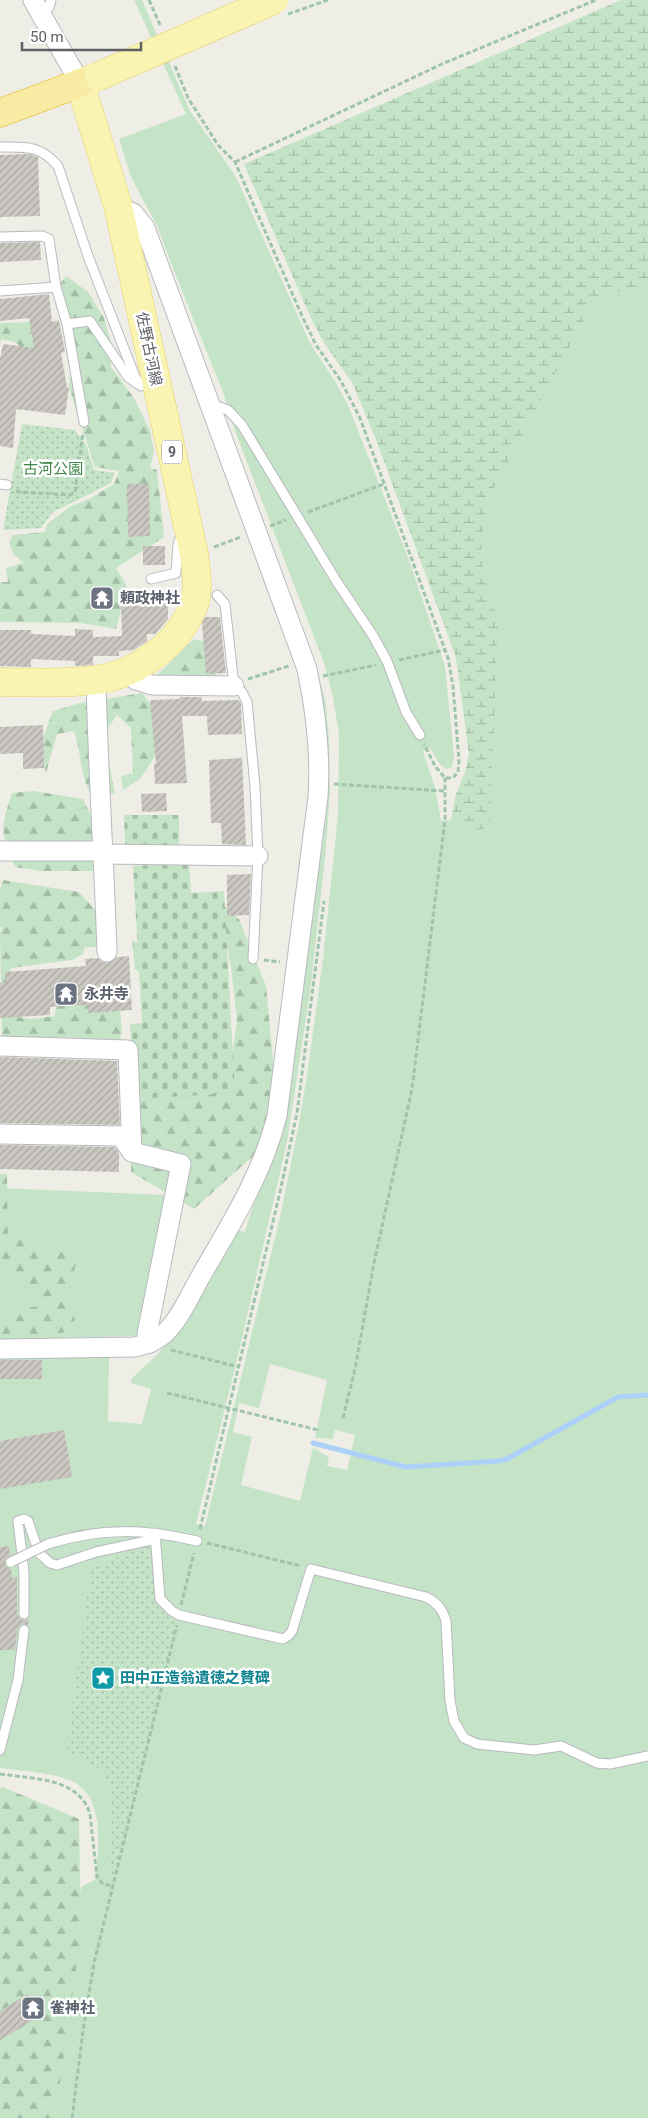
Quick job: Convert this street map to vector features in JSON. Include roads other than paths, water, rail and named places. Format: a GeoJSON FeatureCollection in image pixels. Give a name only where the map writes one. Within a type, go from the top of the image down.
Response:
{"type":"FeatureCollection","features":[{"type":"Feature","properties":{"kind":"highway"},"geometry":{"type":"LineString","coordinates":[[0,113],[89,80]]}},
{"type":"Feature","properties":{"kind":"main road"},"geometry":{"type":"LineString","coordinates":[[89,80],[274,0]]}},
{"type":"Feature","properties":{"kind":"main road","name":"佐野古河線"},"geometry":{"type":"LineString","coordinates":[[0,682],[96,680],[125,672],[160,651],[175,636],[194,606],[196,571],[188,528],[150,387],[118,206],[89,80]]}},
{"type":"Feature","properties":{"kind":"street"},"geometry":{"type":"LineString","coordinates":[[42,5],[89,80]]}},
{"type":"Feature","properties":{"kind":"street"},"geometry":{"type":"LineString","coordinates":[[118,206],[133,213],[145,228],[307,669],[318,738],[320,768],[318,797],[277,1116],[269,1146],[250,1189],[159,1346]]}},
{"type":"Feature","properties":{"kind":"street"},"geometry":{"type":"LineString","coordinates":[[125,672],[136,680],[152,685],[240,683]]}},
{"type":"Feature","properties":{"kind":"street"},"geometry":{"type":"LineString","coordinates":[[96,680],[98,780],[104,854],[107,952]]}},
{"type":"Feature","properties":{"kind":"street"},"geometry":{"type":"LineString","coordinates":[[0,851],[95,851],[104,854],[258,856]]}},
{"type":"Feature","properties":{"kind":"street"},"geometry":{"type":"LineString","coordinates":[[0,1046],[128,1050],[132,1152]]}},
{"type":"Feature","properties":{"kind":"street"},"geometry":{"type":"LineString","coordinates":[[0,1134],[121,1136],[132,1152],[181,1164],[147,1334],[159,1346]]}},
{"type":"Feature","properties":{"kind":"street"},"geometry":{"type":"LineString","coordinates":[[0,1349],[159,1346]]}},
{"type":"Feature","properties":{"kind":"lane"},"geometry":{"type":"LineString","coordinates":[[0,147],[26,147],[40,150],[58,166],[88,256],[135,377],[150,387]]}},
{"type":"Feature","properties":{"kind":"lane"},"geometry":{"type":"LineString","coordinates":[[0,237],[42,236],[49,239],[56,287],[67,324],[84,422]]}},
{"type":"Feature","properties":{"kind":"lane"},"geometry":{"type":"LineString","coordinates":[[0,291],[56,287]]}},
{"type":"Feature","properties":{"kind":"lane"},"geometry":{"type":"LineString","coordinates":[[67,324],[90,321],[128,377],[150,387]]}},
{"type":"Feature","properties":{"kind":"lane"},"geometry":{"type":"LineString","coordinates":[[211,404],[228,410],[242,425],[296,517],[376,640],[387,661],[406,712],[420,735]]}},
{"type":"Feature","properties":{"kind":"lane"},"geometry":{"type":"LineString","coordinates":[[151,579],[176,573],[178,545],[181,534],[188,528]]}},
{"type":"Feature","properties":{"kind":"lane"},"geometry":{"type":"LineString","coordinates":[[217,595],[225,604],[242,692],[247,702],[258,856],[253,958]]}},
{"type":"Feature","properties":{"kind":"lane"},"geometry":{"type":"LineString","coordinates":[[24,1614],[25,1587],[18,1520],[24,1519],[28,1521],[38,1553],[50,1563],[57,1565],[155,1536]]}},
{"type":"Feature","properties":{"kind":"lane"},"geometry":{"type":"LineString","coordinates":[[11,1562],[48,1544],[104,1532],[138,1530],[155,1536],[197,1541]]}},
{"type":"Feature","properties":{"kind":"lane"},"geometry":{"type":"LineString","coordinates":[[155,1536],[160,1599],[179,1615],[283,1639],[292,1631],[311,1569],[413,1594],[436,1602],[446,1620],[450,1701],[454,1721],[464,1738],[477,1744],[534,1750],[561,1746],[597,1763],[610,1764],[648,1756]]}},
{"type":"Feature","properties":{"kind":"lane"},"geometry":{"type":"LineString","coordinates":[[0,1750],[18,1680],[24,1630]]}},
{"type":"Feature","properties":{"kind":"waterway"},"geometry":{"type":"LineString","coordinates":[[313,1443],[406,1467],[499,1461],[507,1459],[618,1397],[648,1395]]}},
{"type":"Feature","properties":{"kind":"place","name":"頼政神社"},"geometry":{"type":"Point","coordinates":[102,598]}},
{"type":"Feature","properties":{"kind":"place","name":"永井寺"},"geometry":{"type":"Point","coordinates":[66,994]}},
{"type":"Feature","properties":{"kind":"place","name":"田中正造翁遺徳之賛碑"},"geometry":{"type":"Point","coordinates":[103,1678]}},
{"type":"Feature","properties":{"kind":"place","name":"雀神社"},"geometry":{"type":"Point","coordinates":[33,2008]}},
{"type":"Feature","properties":{"kind":"park label","name":"古河公園"},"geometry":{"type":"Point","coordinates":[53,469]}}]}
